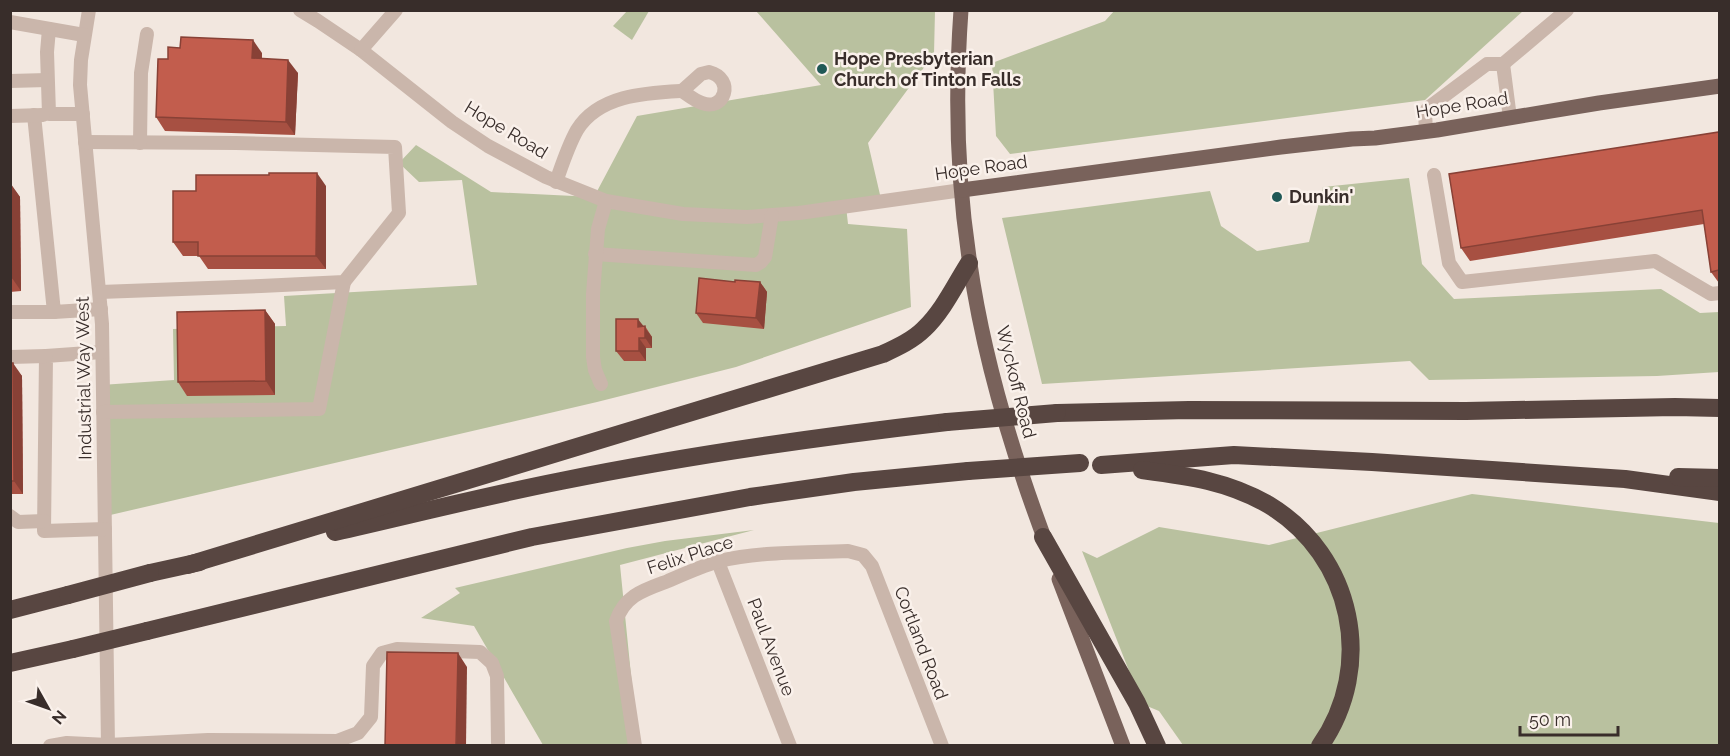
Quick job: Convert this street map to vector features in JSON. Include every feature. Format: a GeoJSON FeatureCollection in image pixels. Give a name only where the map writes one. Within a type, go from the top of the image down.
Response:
{"type":"FeatureCollection","features":[{"type":"Feature","properties":{"kind":"highway"},"geometry":{"type":"LineString","coordinates":[[188,565],[884,354],[924,329],[933,319],[969,263]]}},
{"type":"Feature","properties":{"kind":"highway"},"geometry":{"type":"LineString","coordinates":[[1675,407],[1719,401]]}},
{"type":"Feature","properties":{"kind":"highway"},"geometry":{"type":"LineString","coordinates":[[10,610],[150,573],[561,481],[778,443],[947,422],[1057,413],[1189,410],[1466,411],[1719,408]]}},
{"type":"Feature","properties":{"kind":"highway"},"geometry":{"type":"LineString","coordinates":[[1101,465],[1234,455],[1370,461],[1625,479],[1719,492]]}},
{"type":"Feature","properties":{"kind":"highway"},"geometry":{"type":"LineString","coordinates":[[10,663],[532,537],[750,497],[854,482],[1080,463],[1194,477],[1216,482],[1270,506],[1304,533],[1318,549],[1340,589],[1351,637],[1348,686],[1334,723],[1320,746]]}},
{"type":"Feature","properties":{"kind":"highway"},"geometry":{"type":"LineString","coordinates":[[1625,479],[1691,476],[1719,478]]}},
{"type":"Feature","properties":{"kind":"highway"},"geometry":{"type":"LineString","coordinates":[[1043,537],[1137,703],[1157,746]]}},
{"type":"Feature","properties":{"kind":"main road","name":"Wyckoff Road"},"geometry":{"type":"LineString","coordinates":[[961,10],[958,129],[969,263],[978,315],[1009,439],[1120,745]]}},
{"type":"Feature","properties":{"kind":"main road","name":"Hope Road"},"geometry":{"type":"LineString","coordinates":[[962,190],[1281,147],[1426,131],[1719,86]]}},
{"type":"Feature","properties":{"kind":"street","name":"Industrial Way West"},"geometry":{"type":"LineString","coordinates":[[89,10],[80,77],[101,309],[108,746]]}},
{"type":"Feature","properties":{"kind":"street","name":"Hope Road"},"geometry":{"type":"LineString","coordinates":[[300,10],[361,50],[452,122],[488,146],[556,182],[606,201],[683,214],[747,217],[799,213],[962,190]]}},
{"type":"Feature","properties":{"kind":"street"},"geometry":{"type":"LineString","coordinates":[[361,50],[396,10]]}},
{"type":"Feature","properties":{"kind":"street"},"geometry":{"type":"LineString","coordinates":[[1426,131],[1425,113],[1428,108],[1487,64],[1503,64],[1567,10]]}},
{"type":"Feature","properties":{"kind":"street"},"geometry":{"type":"LineString","coordinates":[[10,22],[84,35]]}},
{"type":"Feature","properties":{"kind":"street"},"geometry":{"type":"LineString","coordinates":[[49,29],[47,52],[49,114]]}},
{"type":"Feature","properties":{"kind":"street"},"geometry":{"type":"LineString","coordinates":[[140,143],[141,73],[147,34]]}},
{"type":"Feature","properties":{"kind":"street"},"geometry":{"type":"LineString","coordinates":[[1503,64],[1510,118]]}},
{"type":"Feature","properties":{"kind":"street"},"geometry":{"type":"LineString","coordinates":[[10,81],[47,80]]}},
{"type":"Feature","properties":{"kind":"street"},"geometry":{"type":"LineString","coordinates":[[556,182],[578,129],[586,118],[599,108],[619,100],[652,93],[682,91]]}},
{"type":"Feature","properties":{"kind":"street"},"geometry":{"type":"LineString","coordinates":[[10,116],[83,114]]}},
{"type":"Feature","properties":{"kind":"street"},"geometry":{"type":"LineString","coordinates":[[34,115],[54,312]]}},
{"type":"Feature","properties":{"kind":"street"},"geometry":{"type":"LineString","coordinates":[[85,142],[395,147],[399,213],[344,282],[319,409],[103,412]]}},
{"type":"Feature","properties":{"kind":"street"},"geometry":{"type":"LineString","coordinates":[[1434,175],[1449,263],[1462,282],[1655,261],[1711,294],[1719,293]]}},
{"type":"Feature","properties":{"kind":"street"},"geometry":{"type":"LineString","coordinates":[[601,384],[593,357],[593,294],[598,229],[606,201]]}},
{"type":"Feature","properties":{"kind":"street"},"geometry":{"type":"LineString","coordinates":[[595,254],[756,265],[765,257],[772,215]]}},
{"type":"Feature","properties":{"kind":"street"},"geometry":{"type":"LineString","coordinates":[[100,292],[344,282]]}},
{"type":"Feature","properties":{"kind":"street"},"geometry":{"type":"LineString","coordinates":[[10,312],[101,309]]}},
{"type":"Feature","properties":{"kind":"street"},"geometry":{"type":"LineString","coordinates":[[10,357],[102,352]]}},
{"type":"Feature","properties":{"kind":"street"},"geometry":{"type":"LineString","coordinates":[[46,356],[44,531],[105,528]]}},
{"type":"Feature","properties":{"kind":"street"},"geometry":{"type":"LineString","coordinates":[[13,523],[44,522]]}},
{"type":"Feature","properties":{"kind":"street","name":"Felix Place"},"geometry":{"type":"LineString","coordinates":[[635,746],[616,621],[627,601],[639,592],[718,562],[746,556],[848,551],[863,555]]}},
{"type":"Feature","properties":{"kind":"street","name":"Cortland Road"},"geometry":{"type":"LineString","coordinates":[[863,555],[872,566],[942,746]]}},
{"type":"Feature","properties":{"kind":"street","name":"Paul Avenue"},"geometry":{"type":"LineString","coordinates":[[718,562],[790,746]]}},
{"type":"Feature","properties":{"kind":"street"},"geometry":{"type":"LineString","coordinates":[[50,746],[67,743],[108,746],[207,740],[337,741],[358,733],[371,717],[373,666],[382,653],[397,649],[480,652],[492,663],[497,676],[498,743]]}},
{"type":"Feature","properties":{"kind":"green space"},"geometry":{"type":"Polygon","coordinates":[[[628,10],[649,11],[632,40],[613,26],[628,10]]]}},
{"type":"Feature","properties":{"kind":"green space"},"geometry":{"type":"Polygon","coordinates":[[[1115,10],[1523,11],[1425,100],[1010,154],[996,136],[992,63],[1105,21],[1115,10]]]}},
{"type":"Feature","properties":{"kind":"green space"},"geometry":{"type":"Polygon","coordinates":[[[756,11],[935,11],[934,54],[868,143],[881,199],[846,206],[848,224],[907,229],[911,307],[736,367],[597,402],[106,516],[101,385],[174,380],[173,329],[286,326],[284,296],[477,285],[462,180],[419,182],[399,163],[416,145],[491,192],[594,197],[637,116],[821,85],[756,11]]]}},
{"type":"Feature","properties":{"kind":"green space"},"geometry":{"type":"Polygon","coordinates":[[[1409,178],[1422,264],[1454,299],[1661,289],[1700,313],[1719,312],[1719,372],[1657,376],[1429,380],[1410,361],[1042,384],[1002,218],[1210,191],[1221,226],[1257,251],[1309,242],[1323,187],[1409,178]]]}},
{"type":"Feature","properties":{"kind":"green space"},"geometry":{"type":"Polygon","coordinates":[[[1472,494],[1719,523],[1719,745],[1183,745],[1159,711],[1142,704],[1082,551],[1097,558],[1159,527],[1269,545],[1472,494]]]}},
{"type":"Feature","properties":{"kind":"green space"},"geometry":{"type":"Polygon","coordinates":[[[754,530],[620,565],[638,745],[543,745],[474,626],[421,618],[460,593],[455,588],[627,548],[754,530]]]}},
{"type":"Feature","properties":{"kind":"building"},"geometry":{"type":"Polygon","coordinates":[[[181,37],[253,40],[252,58],[288,60],[286,122],[156,117],[158,59],[168,59],[168,47],[180,48],[181,37]]]}},
{"type":"Feature","properties":{"kind":"building"},"geometry":{"type":"Polygon","coordinates":[[[1719,132],[1719,270],[1711,272],[1702,210],[1461,248],[1449,174],[1719,132]]]}},
{"type":"Feature","properties":{"kind":"building"},"geometry":{"type":"Polygon","coordinates":[[[269,173],[317,173],[316,256],[198,256],[198,242],[173,242],[173,191],[196,191],[196,175],[269,175],[269,173]]]}},
{"type":"Feature","properties":{"kind":"building"},"geometry":{"type":"Polygon","coordinates":[[[10,184],[12,278],[10,278],[10,184]]]}},
{"type":"Feature","properties":{"kind":"building"},"geometry":{"type":"Polygon","coordinates":[[[699,278],[760,282],[756,318],[696,313],[699,278]]]}},
{"type":"Feature","properties":{"kind":"building"},"geometry":{"type":"Polygon","coordinates":[[[265,310],[266,381],[178,382],[177,312],[265,310]]]}},
{"type":"Feature","properties":{"kind":"building"},"geometry":{"type":"Polygon","coordinates":[[[616,319],[638,319],[638,327],[645,326],[645,338],[639,338],[639,351],[616,351],[616,319]]]}},
{"type":"Feature","properties":{"kind":"building"},"geometry":{"type":"Polygon","coordinates":[[[10,363],[13,363],[14,481],[10,481],[10,363]]]}},
{"type":"Feature","properties":{"kind":"building"},"geometry":{"type":"Polygon","coordinates":[[[387,652],[458,653],[456,746],[385,746],[387,652]]]}},
{"type":"Feature","properties":{"kind":"place","name":"Hope Presbyterian Church of Tinton Falls"},"geometry":{"type":"Point","coordinates":[822,69]}},
{"type":"Feature","properties":{"kind":"place","name":"Dunkin'"},"geometry":{"type":"Point","coordinates":[1277,197]}}]}
